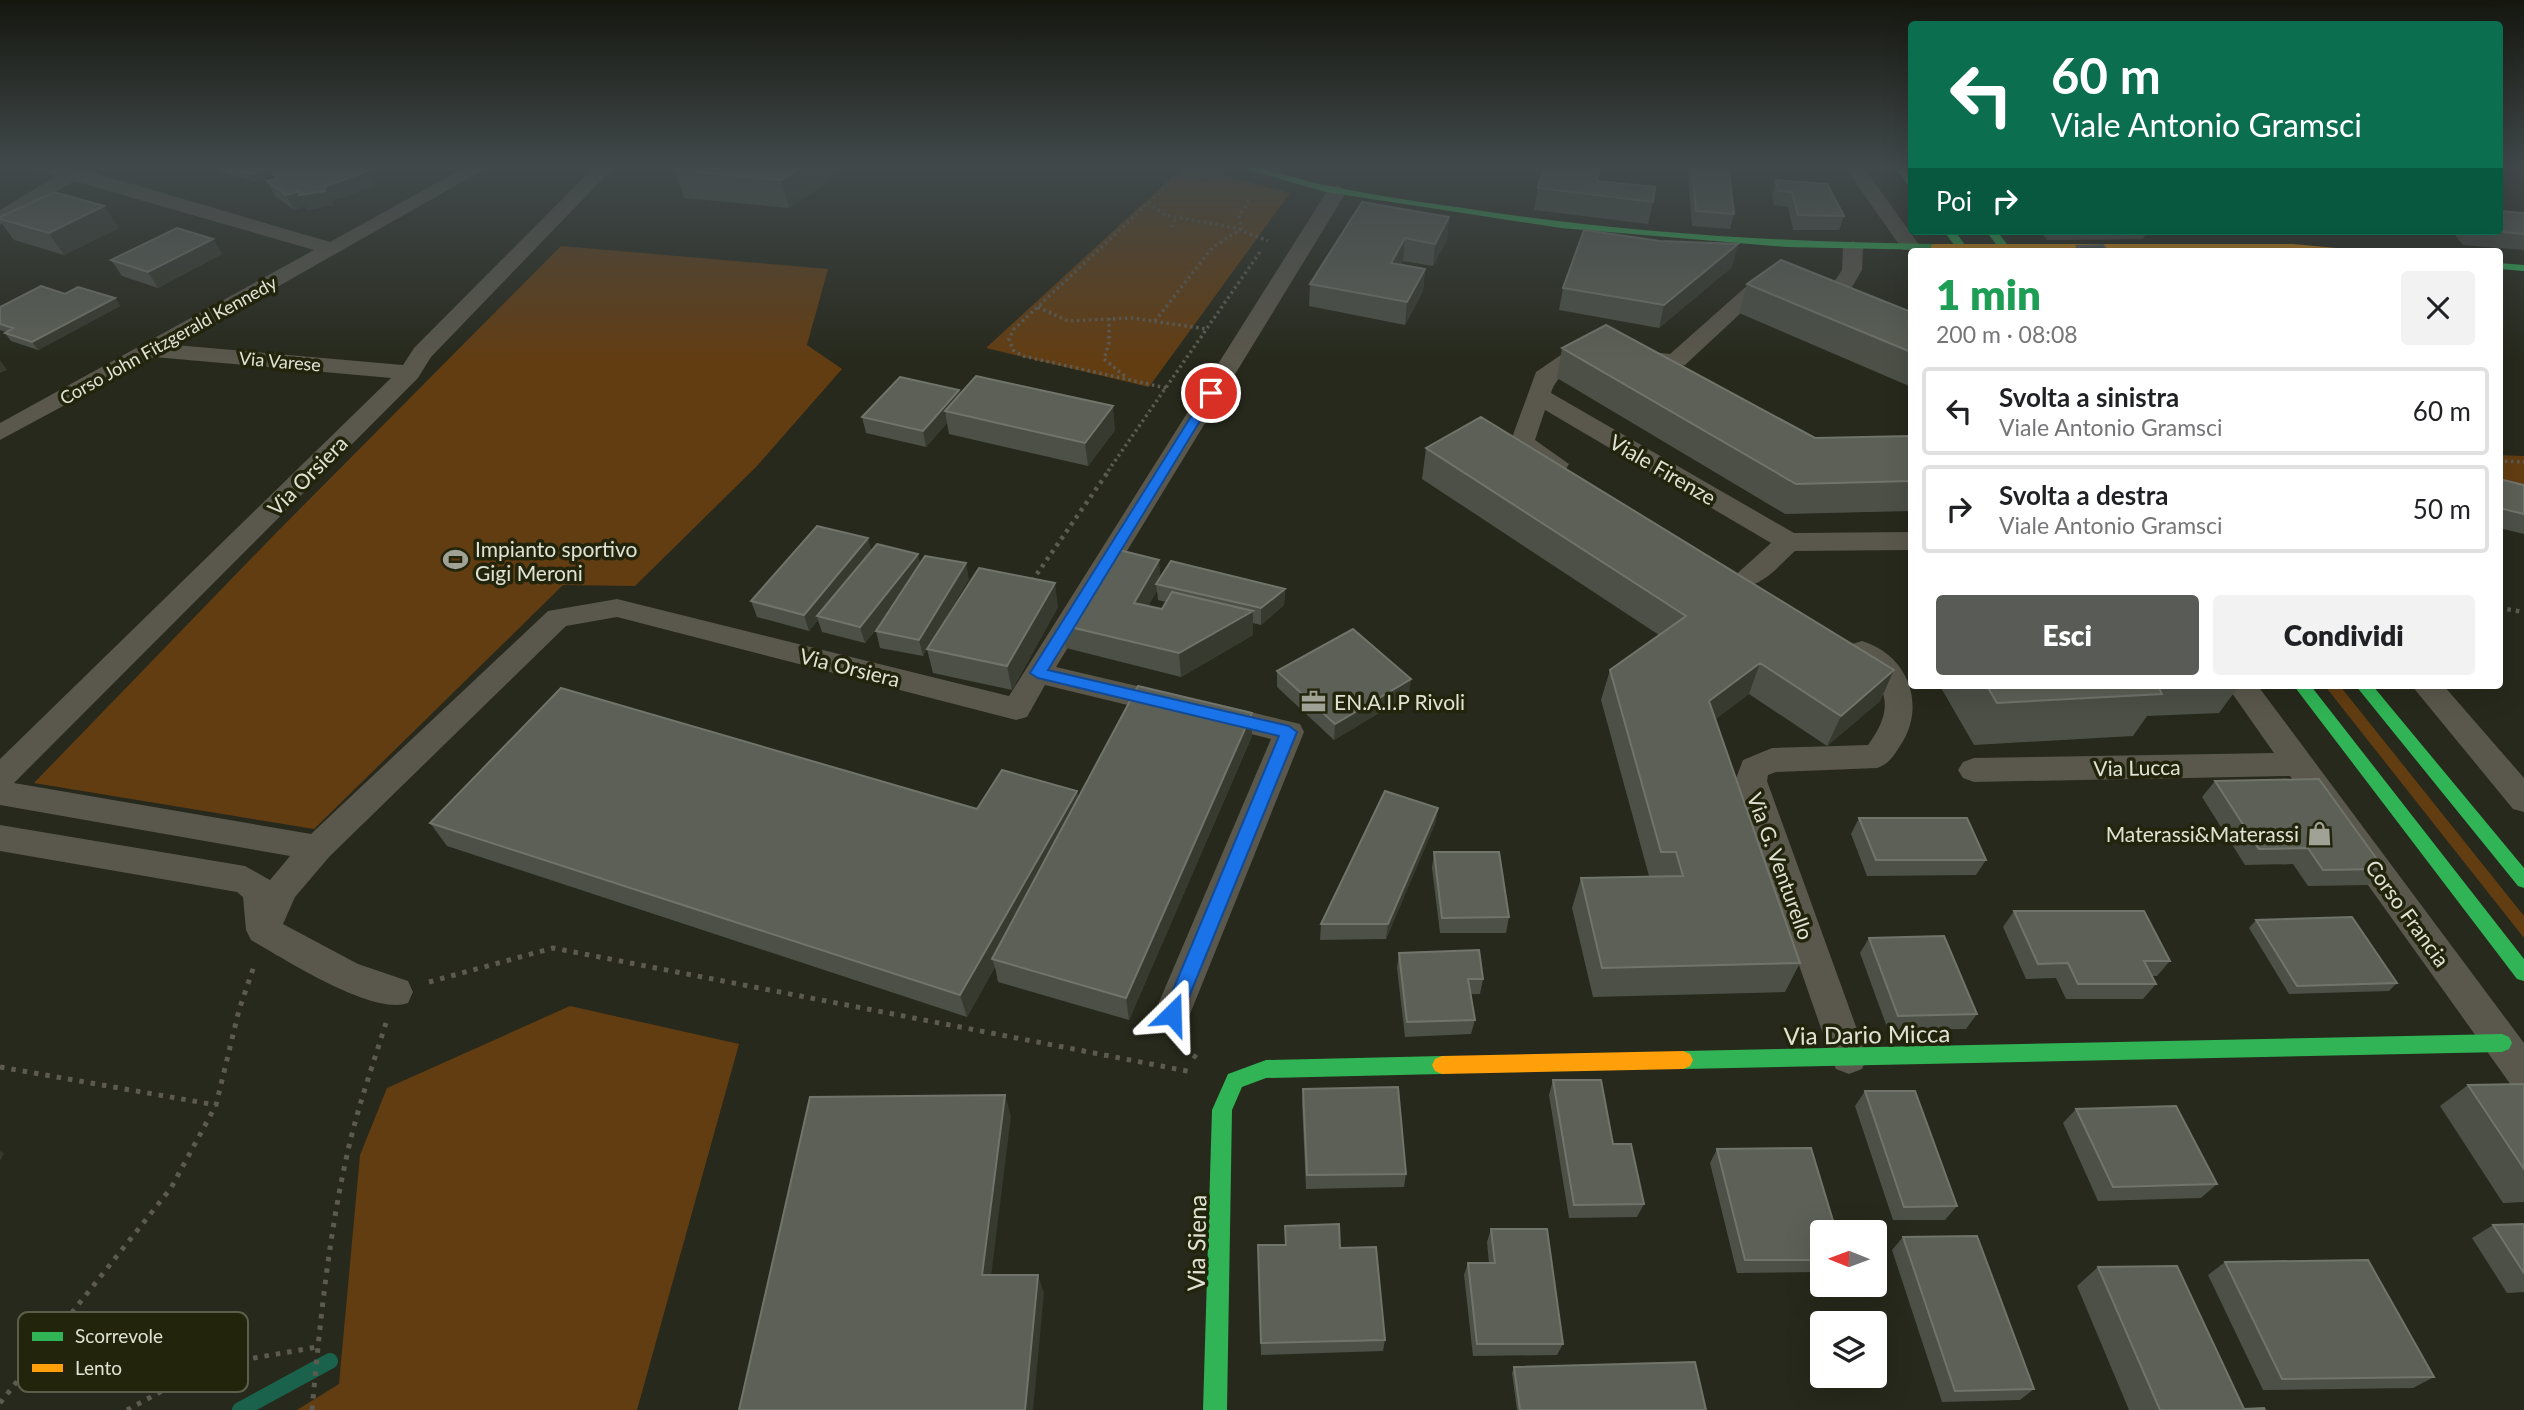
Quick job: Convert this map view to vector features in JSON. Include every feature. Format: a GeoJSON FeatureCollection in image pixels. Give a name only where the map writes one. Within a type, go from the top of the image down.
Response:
{"type":"FeatureCollection","features":[{"type":"Feature","properties":{"kind":"street"},"geometry":{"type":"LineString","coordinates":[[271,231],[333,249]]}},
{"type":"Feature","properties":{"kind":"street","name":"Corso John Fitzgerald Kennedy"},"geometry":{"type":"LineString","coordinates":[[0,433],[366,231]]}},
{"type":"Feature","properties":{"kind":"street","name":"Via Orsiera"},"geometry":{"type":"LineString","coordinates":[[0,778],[410,373],[422,353],[542,231]]}},
{"type":"Feature","properties":{"kind":"street"},"geometry":{"type":"LineString","coordinates":[[1172,1014],[1289,732],[1038,673],[1312,231]]}},
{"type":"Feature","properties":{"kind":"street"},"geometry":{"type":"LineString","coordinates":[[1650,231],[1853,247],[1945,248]]}},
{"type":"Feature","properties":{"kind":"street"},"geometry":{"type":"LineString","coordinates":[[1899,231],[1910,246]]}},
{"type":"Feature","properties":{"kind":"street"},"geometry":{"type":"LineString","coordinates":[[1815,286],[1847,298],[1853,247]]}},
{"type":"Feature","properties":{"kind":"street"},"geometry":{"type":"LineString","coordinates":[[2149,248],[2303,248]]}},
{"type":"Feature","properties":{"kind":"street"},"geometry":{"type":"LineString","coordinates":[[2503,266],[2524,268]]}},
{"type":"Feature","properties":{"kind":"street"},"geometry":{"type":"LineString","coordinates":[[1580,479],[1522,443],[1544,377],[1586,349],[1597,348],[1646,360],[1677,360],[1782,278]]}},
{"type":"Feature","properties":{"kind":"street","name":"Via Varese"},"geometry":{"type":"LineString","coordinates":[[151,350],[410,373]]}},
{"type":"Feature","properties":{"kind":"street","name":"Viale Firenze"},"geometry":{"type":"LineString","coordinates":[[1538,396],[1789,542]]}},
{"type":"Feature","properties":{"kind":"street"},"geometry":{"type":"LineString","coordinates":[[1721,564],[1756,586],[1789,542],[1908,541]]}},
{"type":"Feature","properties":{"kind":"street","name":"Via Orsiera"},"geometry":{"type":"LineString","coordinates":[[263,930],[282,889],[317,848],[558,618],[617,608],[1016,709],[1038,673]]}},
{"type":"Feature","properties":{"kind":"street","name":"Via G. Venturello"},"geometry":{"type":"LineString","coordinates":[[1845,641],[1879,662],[1892,679],[1898,703],[1898,723],[1877,756],[1772,760],[1754,768],[1751,781],[1849,1057]]}},
{"type":"Feature","properties":{"kind":"street","name":"Corso Francia"},"geometry":{"type":"LineString","coordinates":[[2244,689],[2524,1073]]}},
{"type":"Feature","properties":{"kind":"street"},"geometry":{"type":"LineString","coordinates":[[2304,689],[2524,973]]}},
{"type":"Feature","properties":{"kind":"street"},"geometry":{"type":"LineString","coordinates":[[2366,689],[2524,881]]}},
{"type":"Feature","properties":{"kind":"street"},"geometry":{"type":"LineString","coordinates":[[2430,689],[2524,800]]}},
{"type":"Feature","properties":{"kind":"street","name":"Via Lucca"},"geometry":{"type":"LineString","coordinates":[[1974,770],[2299,764]]}},
{"type":"Feature","properties":{"kind":"street"},"geometry":{"type":"LineString","coordinates":[[0,793],[317,848]]}},
{"type":"Feature","properties":{"kind":"street"},"geometry":{"type":"LineString","coordinates":[[0,838],[245,880],[259,890],[263,930],[347,976],[395,992]]}},
{"type":"Feature","properties":{"kind":"street","name":"Via Dario Micca"},"geometry":{"type":"LineString","coordinates":[[1235,1080],[1266,1069],[2502,1043]]}},
{"type":"Feature","properties":{"kind":"street","name":"Via Siena"},"geometry":{"type":"LineString","coordinates":[[1215,1410],[1222,1110],[1235,1080]]}},
{"type":"Feature","properties":{"kind":"path"},"geometry":{"type":"LineString","coordinates":[[1119,231],[1010,334],[1013,349],[1023,356],[1166,388]]}},
{"type":"Feature","properties":{"kind":"path"},"geometry":{"type":"LineString","coordinates":[[1155,321],[1212,248],[1238,231]]}},
{"type":"Feature","properties":{"kind":"path"},"geometry":{"type":"LineString","coordinates":[[1245,231],[1268,241]]}},
{"type":"Feature","properties":{"kind":"path"},"geometry":{"type":"LineString","coordinates":[[1085,596],[1031,582],[1275,231]]}},
{"type":"Feature","properties":{"kind":"path"},"geometry":{"type":"LineString","coordinates":[[1038,307],[1068,321],[1109,318],[1155,321],[1207,329]]}},
{"type":"Feature","properties":{"kind":"path"},"geometry":{"type":"LineString","coordinates":[[1109,318],[1109,343],[1104,359],[1130,380]]}},
{"type":"Feature","properties":{"kind":"path"},"geometry":{"type":"LineString","coordinates":[[2503,461],[2524,462]]}},
{"type":"Feature","properties":{"kind":"path"},"geometry":{"type":"LineString","coordinates":[[2503,609],[2524,612]]}},
{"type":"Feature","properties":{"kind":"path"},"geometry":{"type":"LineString","coordinates":[[72,1312],[171,1188],[216,1105],[239,1010],[259,953],[263,930]]}},
{"type":"Feature","properties":{"kind":"path"},"geometry":{"type":"LineString","coordinates":[[312,1410],[317,1347],[349,1145],[395,992],[552,948],[1235,1080]]}},
{"type":"Feature","properties":{"kind":"path"},"geometry":{"type":"LineString","coordinates":[[1172,1014],[1185,1052],[1235,1080]]}},
{"type":"Feature","properties":{"kind":"path"},"geometry":{"type":"LineString","coordinates":[[0,1067],[216,1105]]}},
{"type":"Feature","properties":{"kind":"path"},"geometry":{"type":"LineString","coordinates":[[248,1359],[317,1347]]}},
{"type":"Feature","properties":{"kind":"path"},"geometry":{"type":"LineString","coordinates":[[0,1403],[18,1380]]}},
{"type":"Feature","properties":{"kind":"path"},"geometry":{"type":"LineString","coordinates":[[127,1410],[160,1392]]}},
{"type":"Feature","properties":{"kind":"shaded area"},"geometry":{"type":"Polygon","coordinates":[[[1113,231],[1263,231],[1149,387],[986,348],[1113,231]]]}},
{"type":"Feature","properties":{"kind":"shaded area","name":"Impianto sportivo Gigi Meroni"},"geometry":{"type":"Polygon","coordinates":[[[561,246],[828,269],[807,345],[842,369],[757,466],[635,586],[563,585],[314,829],[34,783],[273,536],[561,246]]]}},
{"type":"Feature","properties":{"kind":"shaded area"},"geometry":{"type":"Polygon","coordinates":[[[2503,455],[2524,456],[2524,499],[2503,494],[2503,455]]]}},
{"type":"Feature","properties":{"kind":"shaded area"},"geometry":{"type":"Polygon","coordinates":[[[2327,689],[2342,689],[2524,916],[2524,938],[2327,689]]]}},
{"type":"Feature","properties":{"kind":"shaded area"},"geometry":{"type":"Polygon","coordinates":[[[570,1006],[739,1044],[637,1410],[297,1410],[339,1384],[360,1155],[387,1088],[570,1006]]]}},
{"type":"Feature","properties":{"kind":"building"},"geometry":{"type":"Polygon","coordinates":[[[171,231],[186,231],[213,239],[148,272],[111,260],[171,231]]]}},
{"type":"Feature","properties":{"kind":"building"},"geometry":{"type":"Polygon","coordinates":[[[1344,231],[1442,231],[1435,244],[1405,238],[1391,263],[1425,269],[1407,302],[1310,284],[1344,231]]]}},
{"type":"Feature","properties":{"kind":"building"},"geometry":{"type":"Polygon","coordinates":[[[1584,231],[1660,241],[1738,244],[1664,305],[1563,288],[1584,231]]]}},
{"type":"Feature","properties":{"kind":"building"},"geometry":{"type":"Polygon","coordinates":[[[2503,231],[2524,231],[2524,234],[2503,232],[2503,231]]]}},
{"type":"Feature","properties":{"kind":"building"},"geometry":{"type":"Polygon","coordinates":[[[2103,245],[2106,248],[2079,248],[2077,246],[2103,245]]]}},
{"type":"Feature","properties":{"kind":"building"},"geometry":{"type":"Polygon","coordinates":[[[1781,260],[1908,311],[1908,351],[1747,284],[1781,260]]]}},
{"type":"Feature","properties":{"kind":"building"},"geometry":{"type":"Polygon","coordinates":[[[41,286],[65,294],[78,287],[115,298],[32,342],[5,333],[13,328],[0,324],[0,307],[41,286]]]}},
{"type":"Feature","properties":{"kind":"building"},"geometry":{"type":"Polygon","coordinates":[[[1606,325],[1815,438],[1908,436],[1908,481],[1796,484],[1562,348],[1606,325]]]}},
{"type":"Feature","properties":{"kind":"building"},"geometry":{"type":"Polygon","coordinates":[[[976,376],[1113,406],[1085,443],[945,411],[976,376]]]}},
{"type":"Feature","properties":{"kind":"building"},"geometry":{"type":"Polygon","coordinates":[[[900,377],[959,390],[923,431],[862,417],[900,377]]]}},
{"type":"Feature","properties":{"kind":"building"},"geometry":{"type":"Polygon","coordinates":[[[1481,417],[1894,670],[1841,716],[1760,663],[1709,701],[1800,963],[1602,968],[1581,878],[1683,876],[1676,852],[1661,852],[1610,670],[1686,616],[1426,448],[1481,417]]]}},
{"type":"Feature","properties":{"kind":"building"},"geometry":{"type":"Polygon","coordinates":[[[2503,480],[2524,485],[2524,514],[2503,509],[2503,480]]]}},
{"type":"Feature","properties":{"kind":"building"},"geometry":{"type":"Polygon","coordinates":[[[817,526],[868,538],[804,615],[751,601],[817,526]]]}},
{"type":"Feature","properties":{"kind":"building"},"geometry":{"type":"Polygon","coordinates":[[[877,544],[918,554],[860,627],[817,616],[877,544]]]}},
{"type":"Feature","properties":{"kind":"building"},"geometry":{"type":"Polygon","coordinates":[[[1111,548],[1159,560],[1134,603],[1162,609],[1172,592],[1253,611],[1179,653],[1062,625],[1111,548]]]}},
{"type":"Feature","properties":{"kind":"building"},"geometry":{"type":"Polygon","coordinates":[[[925,556],[966,563],[919,640],[876,631],[925,556]]]}},
{"type":"Feature","properties":{"kind":"building"},"geometry":{"type":"Polygon","coordinates":[[[1171,561],[1285,589],[1261,608],[1156,584],[1171,561]]]}},
{"type":"Feature","properties":{"kind":"building"},"geometry":{"type":"Polygon","coordinates":[[[979,568],[1055,583],[1007,666],[927,649],[979,568]]]}},
{"type":"Feature","properties":{"kind":"building"},"geometry":{"type":"Polygon","coordinates":[[[1353,629],[1411,679],[1335,724],[1277,671],[1353,629]]]}},
{"type":"Feature","properties":{"kind":"building"},"geometry":{"type":"Polygon","coordinates":[[[1138,686],[1252,713],[1126,998],[992,959],[1138,686]]]}},
{"type":"Feature","properties":{"kind":"building"},"geometry":{"type":"Polygon","coordinates":[[[561,688],[977,809],[1002,770],[1077,791],[960,995],[430,823],[561,688]]]}},
{"type":"Feature","properties":{"kind":"building"},"geometry":{"type":"Polygon","coordinates":[[[1989,689],[2160,689],[2162,694],[1997,703],[1989,689]]]}},
{"type":"Feature","properties":{"kind":"building"},"geometry":{"type":"Polygon","coordinates":[[[2319,779],[2384,869],[2323,870],[2308,848],[2259,849],[2215,781],[2319,779]]]}},
{"type":"Feature","properties":{"kind":"building"},"geometry":{"type":"Polygon","coordinates":[[[1385,791],[1438,808],[1388,924],[1321,924],[1385,791]]]}},
{"type":"Feature","properties":{"kind":"building"},"geometry":{"type":"Polygon","coordinates":[[[1859,818],[1967,818],[1986,860],[1876,860],[1859,818]]]}},
{"type":"Feature","properties":{"kind":"building"},"geometry":{"type":"Polygon","coordinates":[[[1434,852],[1499,852],[1509,917],[1442,918],[1434,852]]]}},
{"type":"Feature","properties":{"kind":"building"},"geometry":{"type":"Polygon","coordinates":[[[2014,911],[2144,911],[2170,961],[2144,961],[2156,984],[2078,984],[2068,963],[2038,964],[2014,911]]]}},
{"type":"Feature","properties":{"kind":"building"},"geometry":{"type":"Polygon","coordinates":[[[2352,917],[2397,983],[2297,986],[2256,920],[2352,917]]]}},
{"type":"Feature","properties":{"kind":"building"},"geometry":{"type":"Polygon","coordinates":[[[1944,936],[1977,1014],[1898,1016],[1869,938],[1944,936]]]}},
{"type":"Feature","properties":{"kind":"building"},"geometry":{"type":"Polygon","coordinates":[[[1479,950],[1483,979],[1468,979],[1475,1020],[1407,1022],[1399,953],[1479,950]]]}},
{"type":"Feature","properties":{"kind":"building"},"geometry":{"type":"Polygon","coordinates":[[[1553,1080],[1601,1080],[1613,1144],[1631,1144],[1644,1204],[1574,1205],[1553,1080]]]}},
{"type":"Feature","properties":{"kind":"building"},"geometry":{"type":"Polygon","coordinates":[[[2524,1084],[2524,1169],[2468,1085],[2524,1084]]]}},
{"type":"Feature","properties":{"kind":"building"},"geometry":{"type":"Polygon","coordinates":[[[1398,1087],[1406,1174],[1307,1175],[1303,1089],[1398,1087]]]}},
{"type":"Feature","properties":{"kind":"building"},"geometry":{"type":"Polygon","coordinates":[[[1865,1091],[1915,1091],[1957,1206],[1904,1207],[1865,1091]]]}},
{"type":"Feature","properties":{"kind":"building"},"geometry":{"type":"Polygon","coordinates":[[[1005,1095],[982,1275],[1038,1275],[1025,1410],[739,1410],[810,1097],[1005,1095]]]}},
{"type":"Feature","properties":{"kind":"building"},"geometry":{"type":"Polygon","coordinates":[[[2176,1106],[2217,1184],[2113,1187],[2076,1109],[2176,1106]]]}},
{"type":"Feature","properties":{"kind":"building"},"geometry":{"type":"Polygon","coordinates":[[[1811,1148],[1833,1220],[1810,1220],[1810,1260],[1745,1260],[1717,1149],[1811,1148]]]}},
{"type":"Feature","properties":{"kind":"building"},"geometry":{"type":"Polygon","coordinates":[[[1339,1224],[1340,1248],[1376,1247],[1385,1340],[1261,1343],[1258,1245],[1286,1245],[1285,1226],[1339,1224]]]}},
{"type":"Feature","properties":{"kind":"building"},"geometry":{"type":"Polygon","coordinates":[[[2524,1224],[2524,1273],[2493,1225],[2524,1224]]]}},
{"type":"Feature","properties":{"kind":"building"},"geometry":{"type":"Polygon","coordinates":[[[1491,1229],[1547,1229],[1563,1344],[1477,1344],[1468,1263],[1495,1263],[1491,1229]]]}},
{"type":"Feature","properties":{"kind":"building"},"geometry":{"type":"Polygon","coordinates":[[[1977,1236],[2034,1389],[1955,1391],[1903,1237],[1977,1236]]]}},
{"type":"Feature","properties":{"kind":"building"},"geometry":{"type":"Polygon","coordinates":[[[2368,1260],[2434,1377],[2282,1379],[2225,1262],[2368,1260]]]}},
{"type":"Feature","properties":{"kind":"building"},"geometry":{"type":"Polygon","coordinates":[[[2177,1266],[2244,1409],[2265,1410],[2160,1410],[2098,1267],[2177,1266]]]}},
{"type":"Feature","properties":{"kind":"building"},"geometry":{"type":"Polygon","coordinates":[[[1695,1362],[1706,1410],[1520,1410],[1514,1367],[1695,1362]]]}},
{"type":"Feature","properties":{"kind":"waterway"},"geometry":{"type":"LineString","coordinates":[[240,1410],[330,1361]]}},
{"type":"Feature","properties":{"kind":"traffic: fast"},"geometry":{"type":"LineString","coordinates":[[1623,231],[1786,243],[1935,247]]}},
{"type":"Feature","properties":{"kind":"traffic: fast"},"geometry":{"type":"LineString","coordinates":[[1952,235],[1962,248]]}},
{"type":"Feature","properties":{"kind":"traffic: fast"},"geometry":{"type":"LineString","coordinates":[[1994,235],[2005,248]]}},
{"type":"Feature","properties":{"kind":"traffic: fast"},"geometry":{"type":"LineString","coordinates":[[2503,266],[2524,268]]}},
{"type":"Feature","properties":{"kind":"traffic: fast"},"geometry":{"type":"LineString","coordinates":[[2304,689],[2524,973]]}},
{"type":"Feature","properties":{"kind":"traffic: fast"},"geometry":{"type":"LineString","coordinates":[[2366,689],[2524,881]]}},
{"type":"Feature","properties":{"kind":"traffic: fast"},"geometry":{"type":"LineString","coordinates":[[1683,1060],[2502,1043]]}},
{"type":"Feature","properties":{"kind":"traffic: fast"},"geometry":{"type":"LineString","coordinates":[[1215,1410],[1222,1110],[1235,1080],[1266,1069],[1442,1065]]}},
{"type":"Feature","properties":{"kind":"traffic: slow"},"geometry":{"type":"LineString","coordinates":[[1935,247],[2304,248]]}},
{"type":"Feature","properties":{"kind":"traffic: slow"},"geometry":{"type":"LineString","coordinates":[[1442,1065],[1683,1060]]}},
{"type":"Feature","properties":{"kind":"place","name":"Impianto sportivo Gigi Meroni"},"geometry":{"type":"Point","coordinates":[455,560]}},
{"type":"Feature","properties":{"kind":"place","name":"EN.A.I.P Rivoli"},"geometry":{"type":"Point","coordinates":[1314,701]}},
{"type":"Feature","properties":{"kind":"place","name":"Materassi&Materassi"},"geometry":{"type":"Point","coordinates":[2319,833]}},
{"type":"Feature","properties":{"kind":"route"},"geometry":{"type":"LineString","coordinates":[[1172,1014],[1289,732],[1038,673],[1211,393]]}}]}
